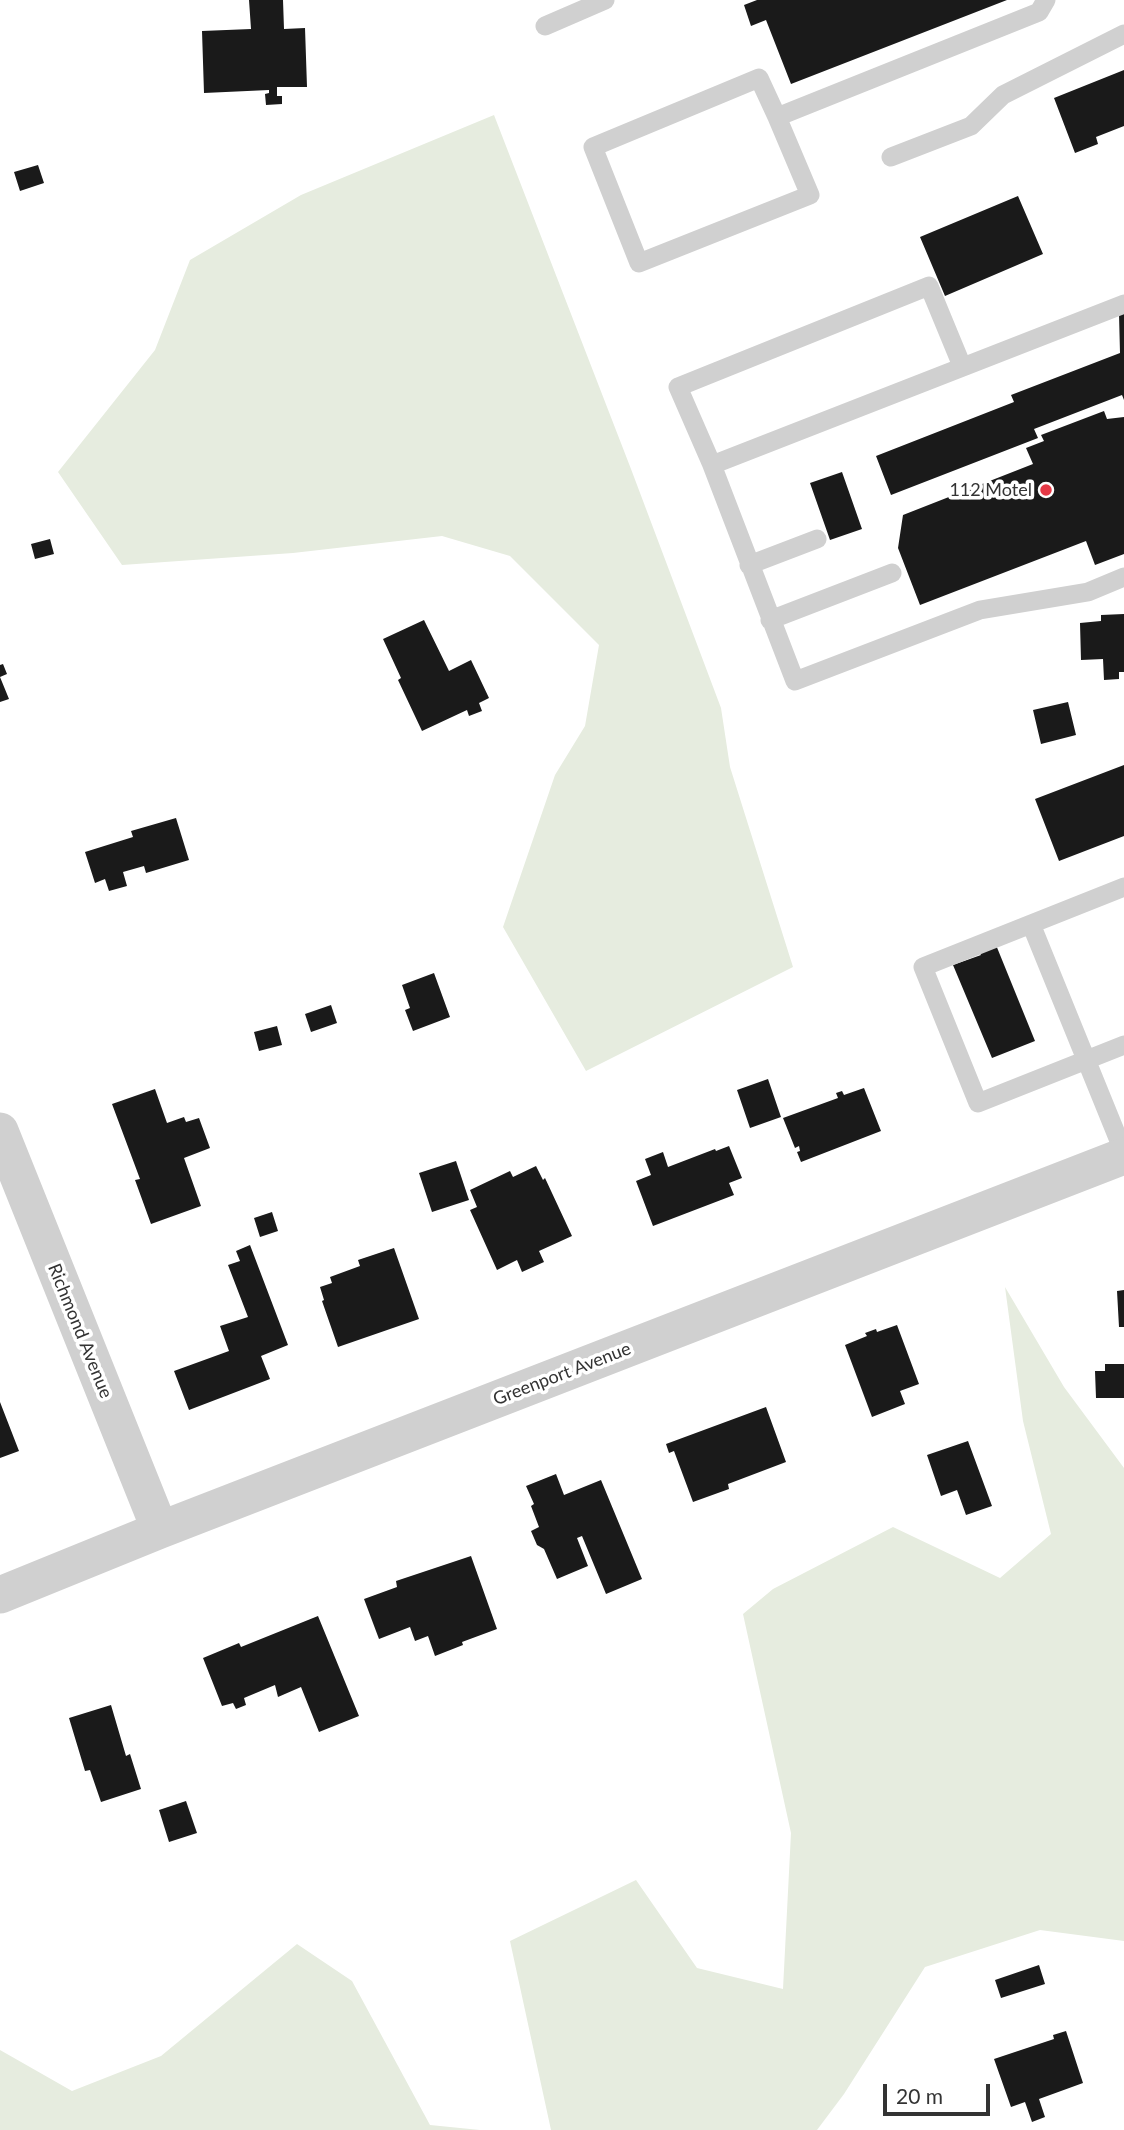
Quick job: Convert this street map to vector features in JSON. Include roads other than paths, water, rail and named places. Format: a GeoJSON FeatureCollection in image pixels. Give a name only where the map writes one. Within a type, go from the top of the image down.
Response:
{"type":"FeatureCollection","features":[{"type":"Feature","properties":{"kind":"street","name":"Richmond Avenue"},"geometry":{"type":"LineString","coordinates":[[0,1132],[160,1530]]}},
{"type":"Feature","properties":{"kind":"street","name":"Greenport Avenue"},"geometry":{"type":"LineString","coordinates":[[0,1595],[1124,1154]]}},
{"type":"Feature","properties":{"kind":"lane"},"geometry":{"type":"LineString","coordinates":[[545,26],[605,0]]}},
{"type":"Feature","properties":{"kind":"lane"},"geometry":{"type":"LineString","coordinates":[[777,117],[1040,12],[1046,0]]}},
{"type":"Feature","properties":{"kind":"lane"},"geometry":{"type":"LineString","coordinates":[[891,158],[971,125],[1003,95],[1124,34]]}},
{"type":"Feature","properties":{"kind":"lane"},"geometry":{"type":"LineString","coordinates":[[759,78],[777,117],[810,195],[639,263],[593,147],[759,78]]}},
{"type":"Feature","properties":{"kind":"lane"},"geometry":{"type":"LineString","coordinates":[[962,366],[929,286],[678,387],[712,465],[795,681],[979,610],[1088,592],[1124,577]]}},
{"type":"Feature","properties":{"kind":"lane"},"geometry":{"type":"LineString","coordinates":[[712,465],[1124,303]]}},
{"type":"Feature","properties":{"kind":"lane"},"geometry":{"type":"LineString","coordinates":[[750,565],[817,539]]}},
{"type":"Feature","properties":{"kind":"lane"},"geometry":{"type":"LineString","coordinates":[[770,620],[892,573]]}},
{"type":"Feature","properties":{"kind":"lane"},"geometry":{"type":"LineString","coordinates":[[1124,887],[923,967],[978,1103],[1124,1045]]}},
{"type":"Feature","properties":{"kind":"lane"},"geometry":{"type":"LineString","coordinates":[[1031,924],[1124,1154]]}},
{"type":"Feature","properties":{"kind":"place","name":"112 Motel"},"geometry":{"type":"Point","coordinates":[1046,490]}}]}
